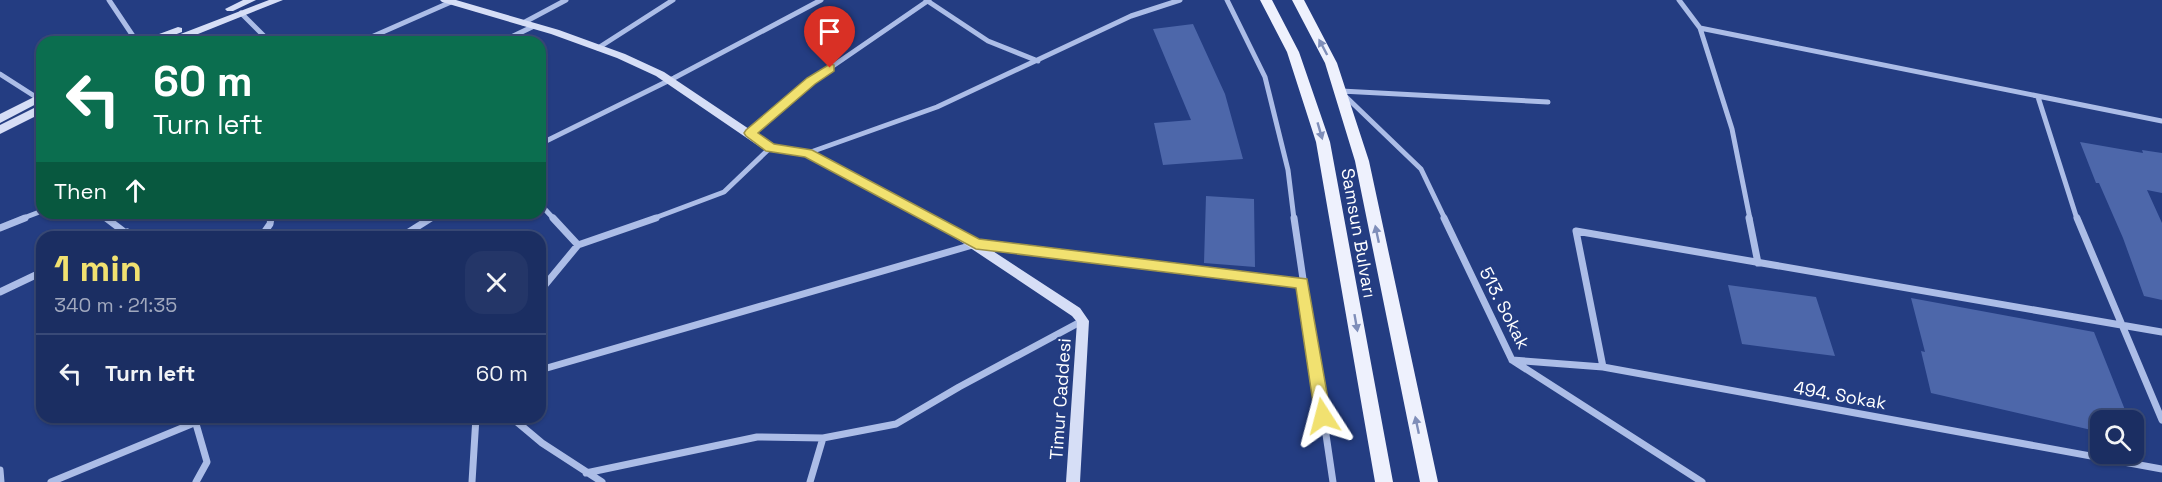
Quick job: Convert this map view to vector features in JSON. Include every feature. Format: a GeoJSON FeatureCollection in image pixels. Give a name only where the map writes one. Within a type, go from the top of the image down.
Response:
{"type":"FeatureCollection","features":[{"type":"Feature","properties":{"kind":"main road","name":"Samsun Bulvarı"},"geometry":{"type":"LineString","coordinates":[[1266,0],[1293,52],[1323,142],[1384,482]]}},
{"type":"Feature","properties":{"kind":"main road"},"geometry":{"type":"LineString","coordinates":[[1298,0],[1331,63],[1362,161],[1429,482]]}},
{"type":"Feature","properties":{"kind":"street"},"geometry":{"type":"LineString","coordinates":[[109,0],[133,36]]}},
{"type":"Feature","properties":{"kind":"street"},"geometry":{"type":"LineString","coordinates":[[162,36],[251,0]]}},
{"type":"Feature","properties":{"kind":"street"},"geometry":{"type":"LineString","coordinates":[[184,36],[278,0]]}},
{"type":"Feature","properties":{"kind":"street"},"geometry":{"type":"LineString","coordinates":[[511,36],[566,0]]}},
{"type":"Feature","properties":{"kind":"street"},"geometry":{"type":"LineString","coordinates":[[598,48],[673,0]]}},
{"type":"Feature","properties":{"kind":"street"},"geometry":{"type":"LineString","coordinates":[[546,141],[670,80],[821,0]]}},
{"type":"Feature","properties":{"kind":"street"},"geometry":{"type":"LineString","coordinates":[[750,133],[811,81],[928,0],[988,41],[1038,61]]}},
{"type":"Feature","properties":{"kind":"street"},"geometry":{"type":"LineString","coordinates":[[808,153],[937,107],[1131,16],[1180,0]]}},
{"type":"Feature","properties":{"kind":"street"},"geometry":{"type":"LineString","coordinates":[[1227,0],[1265,77],[1288,170],[1302,283],[1333,482]]}},
{"type":"Feature","properties":{"kind":"street"},"geometry":{"type":"LineString","coordinates":[[1679,0],[1700,28],[1732,129],[1758,263]]}},
{"type":"Feature","properties":{"kind":"street"},"geometry":{"type":"LineString","coordinates":[[373,36],[448,1]]}},
{"type":"Feature","properties":{"kind":"street","name":"Timur Caddesi"},"geometry":{"type":"LineString","coordinates":[[448,1],[621,56],[670,80],[770,148],[808,153],[976,244],[1076,312],[1083,321],[1073,482]]}},
{"type":"Feature","properties":{"kind":"street"},"geometry":{"type":"LineString","coordinates":[[241,13],[264,36]]}},
{"type":"Feature","properties":{"kind":"street"},"geometry":{"type":"LineString","coordinates":[[1700,28],[2162,122]]}},
{"type":"Feature","properties":{"kind":"street"},"geometry":{"type":"LineString","coordinates":[[0,74],[36,102]]}},
{"type":"Feature","properties":{"kind":"street"},"geometry":{"type":"LineString","coordinates":[[1341,91],[1548,102]]}},
{"type":"Feature","properties":{"kind":"street","name":"513. Sokak"},"geometry":{"type":"LineString","coordinates":[[1341,91],[1421,169],[1512,360],[1702,482]]}},
{"type":"Feature","properties":{"kind":"street"},"geometry":{"type":"LineString","coordinates":[[2038,97],[2081,231],[2162,420]]}},
{"type":"Feature","properties":{"kind":"street"},"geometry":{"type":"LineString","coordinates":[[0,119],[36,105]]}},
{"type":"Feature","properties":{"kind":"street"},"geometry":{"type":"LineString","coordinates":[[0,130],[36,106]]}},
{"type":"Feature","properties":{"kind":"street"},"geometry":{"type":"LineString","coordinates":[[546,284],[578,245],[724,192],[770,148]]}},
{"type":"Feature","properties":{"kind":"street"},"geometry":{"type":"LineString","coordinates":[[546,210],[578,245]]}},
{"type":"Feature","properties":{"kind":"street"},"geometry":{"type":"LineString","coordinates":[[0,228],[36,213]]}},
{"type":"Feature","properties":{"kind":"street"},"geometry":{"type":"LineString","coordinates":[[108,219],[124,231]]}},
{"type":"Feature","properties":{"kind":"street"},"geometry":{"type":"LineString","coordinates":[[410,231],[430,219]]}},
{"type":"Feature","properties":{"kind":"street"},"geometry":{"type":"LineString","coordinates":[[1603,367],[1576,231],[2122,323],[2162,332]]}},
{"type":"Feature","properties":{"kind":"street"},"geometry":{"type":"LineString","coordinates":[[546,368],[976,244],[1302,283]]}},
{"type":"Feature","properties":{"kind":"street"},"geometry":{"type":"LineString","coordinates":[[0,292],[36,275]]}},
{"type":"Feature","properties":{"kind":"street"},"geometry":{"type":"LineString","coordinates":[[586,473],[757,437],[823,438],[896,424],[959,387],[1083,321]]}},
{"type":"Feature","properties":{"kind":"street","name":"494. Sokak"},"geometry":{"type":"LineString","coordinates":[[1512,360],[1603,367],[2162,469]]}},
{"type":"Feature","properties":{"kind":"street"},"geometry":{"type":"LineString","coordinates":[[51,482],[187,423]]}},
{"type":"Feature","properties":{"kind":"street"},"geometry":{"type":"LineString","coordinates":[[195,423],[207,462],[196,482]]}},
{"type":"Feature","properties":{"kind":"street"},"geometry":{"type":"LineString","coordinates":[[472,482],[476,423]]}},
{"type":"Feature","properties":{"kind":"street"},"geometry":{"type":"LineString","coordinates":[[518,423],[542,443],[602,482]]}},
{"type":"Feature","properties":{"kind":"street"},"geometry":{"type":"LineString","coordinates":[[810,482],[823,438]]}},
{"type":"Feature","properties":{"kind":"street"},"geometry":{"type":"LineString","coordinates":[[0,470],[1,482]]}},
{"type":"Feature","properties":{"kind":"building"},"geometry":{"type":"Polygon","coordinates":[[[1193,24],[1225,94],[1243,159],[1163,165],[1154,123],[1191,120],[1153,29],[1193,24]]]}},
{"type":"Feature","properties":{"kind":"building"},"geometry":{"type":"Polygon","coordinates":[[[2080,142],[2143,153],[2142,150],[2162,153],[2162,193],[2147,190],[2162,223],[2162,300],[2144,296],[2123,238],[2099,183],[2096,183],[2080,142]]]}},
{"type":"Feature","properties":{"kind":"building"},"geometry":{"type":"Polygon","coordinates":[[[1206,196],[1254,199],[1255,267],[1204,263],[1206,196]]]}},
{"type":"Feature","properties":{"kind":"building"},"geometry":{"type":"Polygon","coordinates":[[[1728,285],[1816,297],[1835,356],[1742,344],[1728,285]]]}},
{"type":"Feature","properties":{"kind":"building"},"geometry":{"type":"Polygon","coordinates":[[[1911,298],[2094,332],[2125,410],[2090,410],[2090,430],[1931,393],[1921,351],[1925,352],[1911,298]]]}},
{"type":"Feature","properties":{"kind":"route"},"geometry":{"type":"LineString","coordinates":[[830,68],[811,81],[750,133],[770,148],[808,153],[976,244],[1302,283],[1323,416]]}}]}
